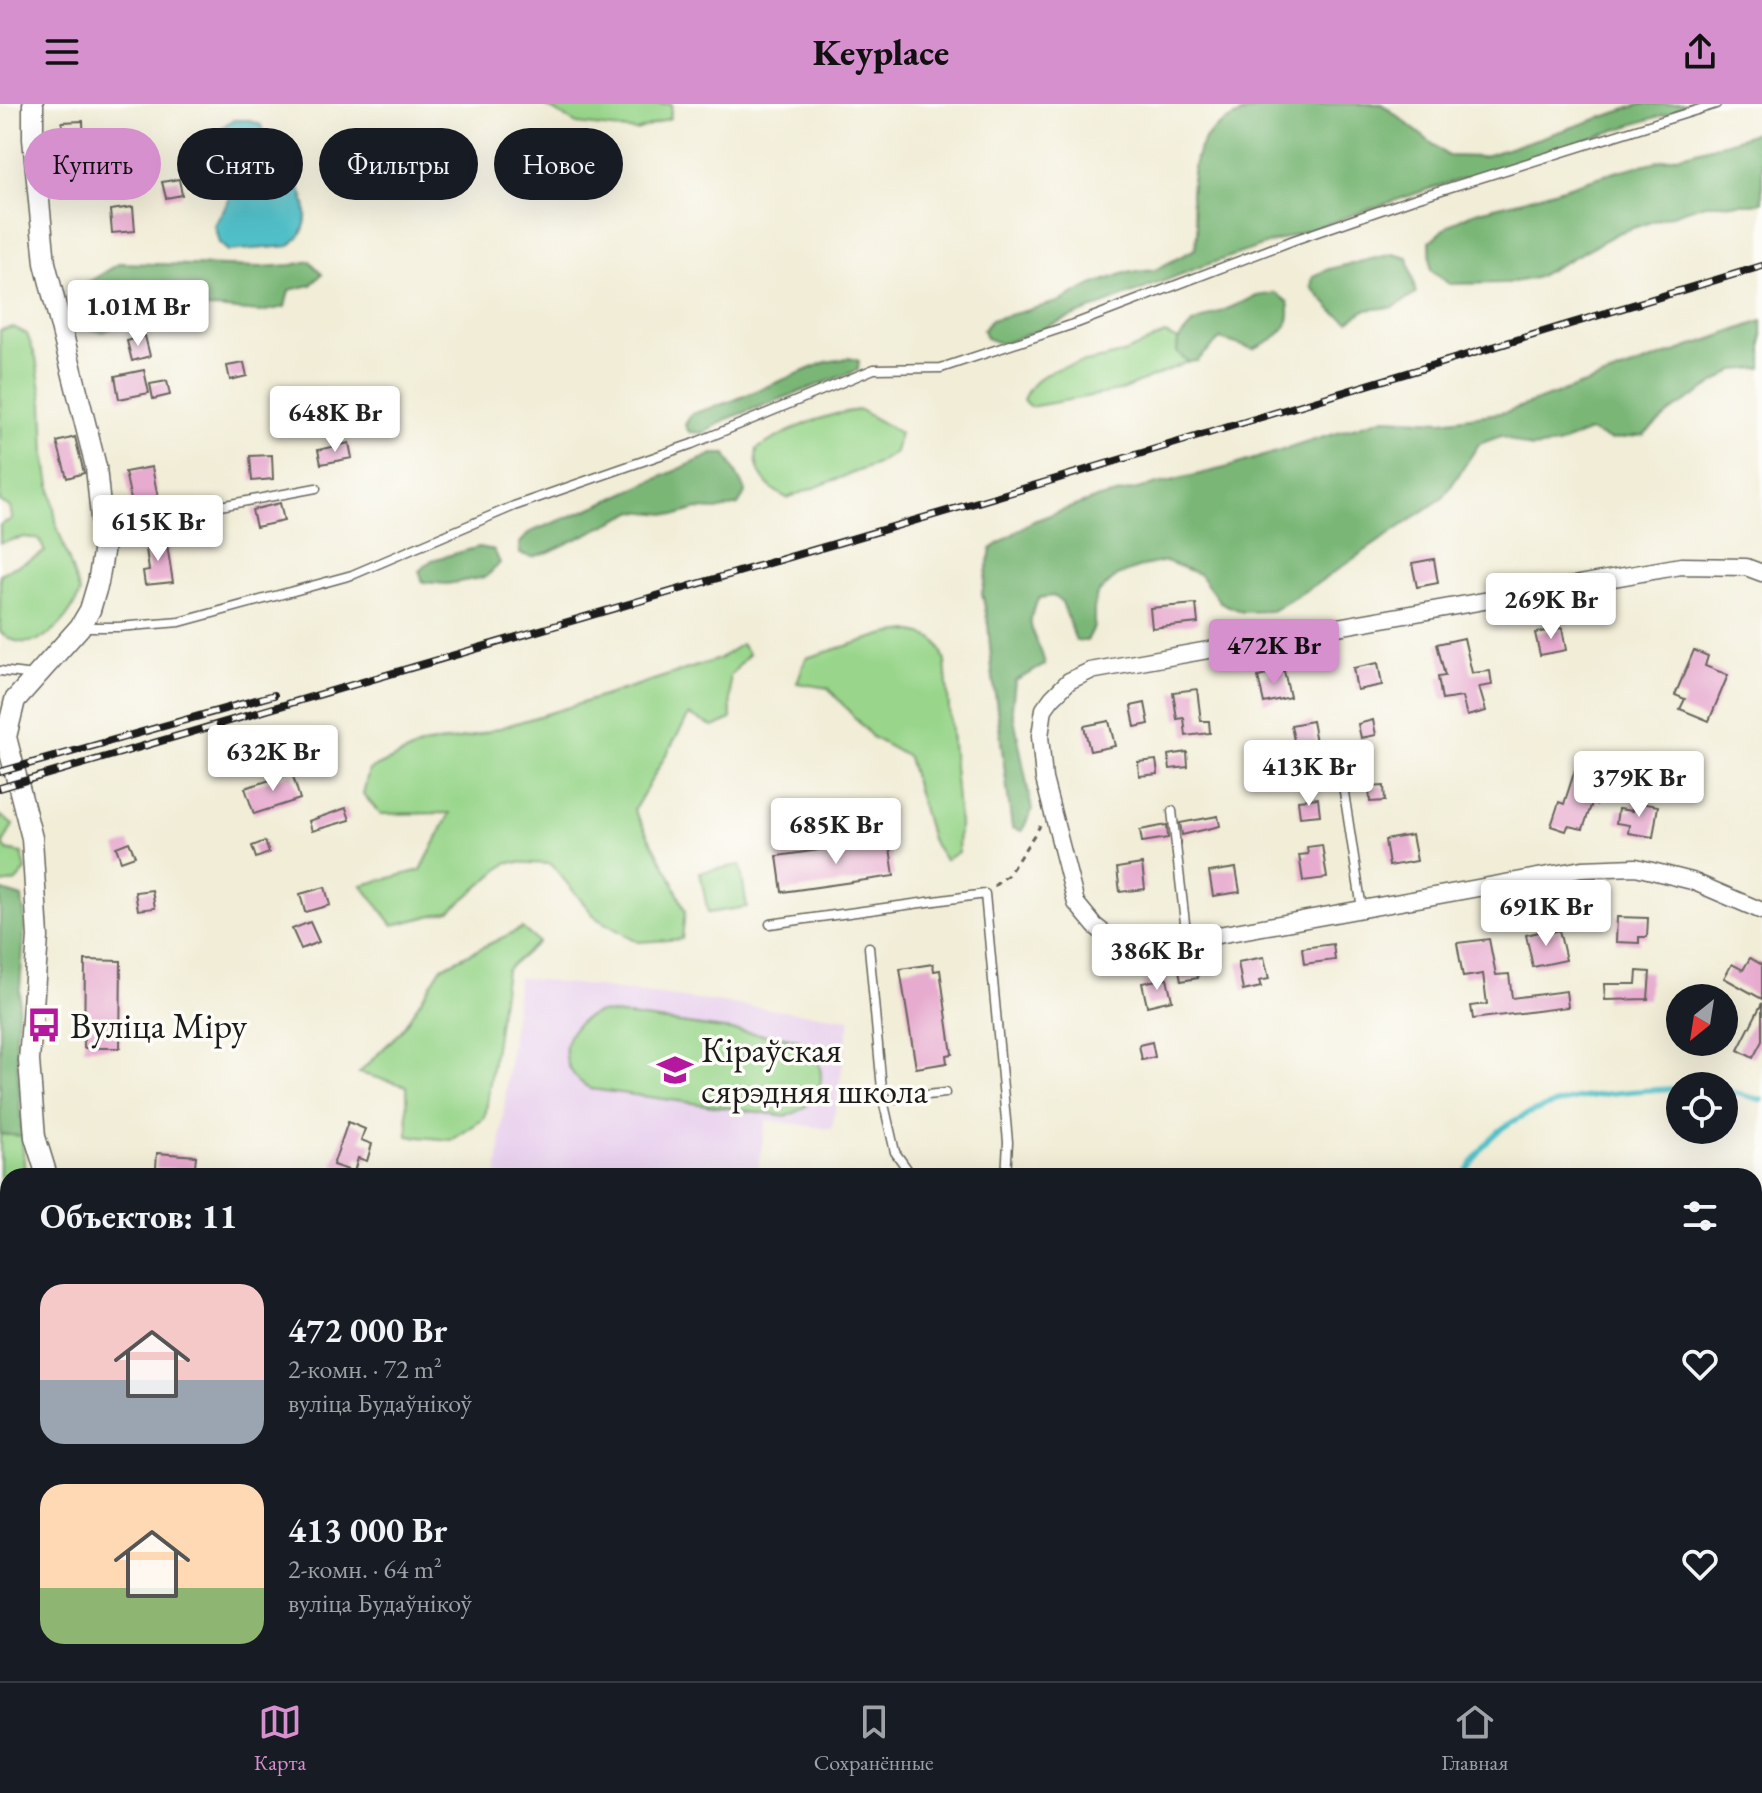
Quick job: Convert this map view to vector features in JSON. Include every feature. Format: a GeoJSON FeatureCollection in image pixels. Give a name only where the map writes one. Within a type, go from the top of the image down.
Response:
{"type":"FeatureCollection","features":[{"type":"Feature","properties":{"kind":"street"},"geometry":{"type":"LineString","coordinates":[[33,104],[33,139],[45,263],[96,467],[104,546],[90,610],[80,627],[15,700],[6,737],[32,838],[38,937],[29,1061],[35,1137],[45,1168]]}},
{"type":"Feature","properties":{"kind":"street"},"geometry":{"type":"LineString","coordinates":[[1762,573],[1746,567],[1681,566],[1090,671],[1069,681],[1044,709],[1040,736],[1044,779],[1076,903],[1110,938],[1133,946],[1187,941],[1582,869],[1636,867],[1692,881],[1762,911]]}},
{"type":"Feature","properties":{"kind":"lane"},"geometry":{"type":"LineString","coordinates":[[80,627],[180,622],[352,575],[514,506],[692,444],[874,369],[941,368],[1077,323],[1294,240],[1402,203],[1716,104]]}},
{"type":"Feature","properties":{"kind":"lane"},"geometry":{"type":"LineString","coordinates":[[102,524],[188,512],[316,488]]}},
{"type":"Feature","properties":{"kind":"lane"},"geometry":{"type":"LineString","coordinates":[[0,671],[35,675]]}},
{"type":"Feature","properties":{"kind":"lane"},"geometry":{"type":"LineString","coordinates":[[1341,773],[1362,909]]}},
{"type":"Feature","properties":{"kind":"lane"},"geometry":{"type":"LineString","coordinates":[[1172,811],[1187,941]]}},
{"type":"Feature","properties":{"kind":"lane"},"geometry":{"type":"LineString","coordinates":[[770,924],[985,894],[1008,1142],[1006,1168]]}},
{"type":"Feature","properties":{"kind":"lane"},"geometry":{"type":"LineString","coordinates":[[869,947],[883,1100],[895,1152],[906,1168]]}},
{"type":"Feature","properties":{"kind":"lane"},"geometry":{"type":"LineString","coordinates":[[883,1100],[945,1093]]}},
{"type":"Feature","properties":{"kind":"path"},"geometry":{"type":"LineString","coordinates":[[985,894],[1008,875],[1052,810]]}},
{"type":"Feature","properties":{"kind":"shaded area","name":"Кіраўская сярэдняя школа"},"geometry":{"type":"Polygon","coordinates":[[[518,977],[850,1019],[832,1129],[766,1120],[758,1168],[498,1168],[518,977]]]}},
{"type":"Feature","properties":{"kind":"green space"},"geometry":{"type":"Polygon","coordinates":[[[542,104],[672,104],[670,118],[637,131],[577,124],[542,104]]]}},
{"type":"Feature","properties":{"kind":"green space"},"geometry":{"type":"Polygon","coordinates":[[[1267,104],[1382,104],[1448,156],[1482,157],[1642,104],[1698,104],[1426,190],[1200,267],[1002,344],[986,338],[983,330],[991,320],[1061,301],[1125,273],[1155,270],[1195,249],[1197,228],[1191,194],[1193,173],[1202,144],[1220,125],[1267,104]]]}},
{"type":"Feature","properties":{"kind":"green space"},"geometry":{"type":"Polygon","coordinates":[[[1762,130],[1762,202],[1705,204],[1618,233],[1535,278],[1508,283],[1449,284],[1431,270],[1430,241],[1467,216],[1762,130]]]}},
{"type":"Feature","properties":{"kind":"green space"},"geometry":{"type":"Polygon","coordinates":[[[1393,254],[1408,258],[1416,294],[1394,307],[1365,310],[1349,321],[1335,313],[1311,287],[1313,276],[1329,269],[1393,254]]]}},
{"type":"Feature","properties":{"kind":"green space"},"geometry":{"type":"Polygon","coordinates":[[[310,261],[322,274],[311,285],[289,290],[285,307],[260,312],[214,308],[164,310],[103,332],[85,328],[76,306],[89,282],[120,263],[261,267],[310,261]]]}},
{"type":"Feature","properties":{"kind":"green space"},"geometry":{"type":"Polygon","coordinates":[[[1276,293],[1288,302],[1288,320],[1286,327],[1269,341],[1253,349],[1220,339],[1197,361],[1188,362],[1177,352],[1178,340],[1192,324],[1257,296],[1276,293]]]}},
{"type":"Feature","properties":{"kind":"green space"},"geometry":{"type":"Polygon","coordinates":[[[1762,321],[1762,368],[1735,370],[1673,410],[1643,435],[1610,440],[1589,431],[1557,445],[1531,448],[1501,436],[1479,444],[1444,497],[1272,611],[1242,612],[1220,602],[1199,574],[1166,561],[1117,576],[1097,594],[1094,627],[1087,641],[1076,641],[1062,602],[1053,596],[1039,598],[1031,625],[1045,665],[1015,681],[1012,707],[1032,810],[1022,831],[1012,828],[982,593],[991,549],[1031,522],[1091,500],[1225,468],[1385,418],[1442,421],[1506,412],[1762,321]]]}},
{"type":"Feature","properties":{"kind":"green space"},"geometry":{"type":"Polygon","coordinates":[[[13,327],[27,334],[36,358],[43,403],[45,456],[57,526],[80,593],[58,627],[48,635],[25,642],[12,640],[0,632],[0,574],[45,552],[39,539],[24,537],[0,543],[0,525],[12,519],[10,507],[0,502],[0,330],[13,327]]]}},
{"type":"Feature","properties":{"kind":"green space"},"geometry":{"type":"Polygon","coordinates":[[[1165,334],[1178,340],[1177,352],[1188,362],[1119,391],[1030,407],[1023,400],[1039,378],[1051,372],[1123,353],[1165,334]]]}},
{"type":"Feature","properties":{"kind":"green space"},"geometry":{"type":"Polygon","coordinates":[[[849,358],[859,361],[858,370],[727,419],[704,433],[689,432],[685,425],[691,414],[732,401],[826,362],[849,358]]]}},
{"type":"Feature","properties":{"kind":"green space"},"geometry":{"type":"Polygon","coordinates":[[[860,410],[900,433],[895,452],[877,464],[787,498],[773,489],[759,472],[757,449],[807,424],[860,410]]]}},
{"type":"Feature","properties":{"kind":"green space"},"geometry":{"type":"Polygon","coordinates":[[[713,454],[726,454],[746,492],[738,505],[716,510],[697,509],[677,515],[635,511],[549,552],[532,557],[520,554],[519,544],[530,532],[713,454]]]}},
{"type":"Feature","properties":{"kind":"green space"},"geometry":{"type":"Polygon","coordinates":[[[479,547],[494,550],[500,563],[486,577],[447,584],[423,582],[419,571],[432,560],[479,547]]]}},
{"type":"Feature","properties":{"kind":"green space"},"geometry":{"type":"Polygon","coordinates":[[[908,631],[933,639],[945,662],[959,824],[958,852],[945,860],[931,839],[908,757],[872,737],[828,688],[797,683],[806,658],[886,634],[908,631]]]}},
{"type":"Feature","properties":{"kind":"green space"},"geometry":{"type":"Polygon","coordinates":[[[741,644],[749,654],[730,676],[731,719],[714,727],[689,715],[634,810],[670,875],[685,911],[682,939],[638,942],[596,918],[551,864],[508,862],[450,911],[393,925],[362,885],[421,870],[450,813],[380,814],[363,794],[369,770],[422,745],[470,737],[719,659],[741,644]]]}},
{"type":"Feature","properties":{"kind":"green space"},"geometry":{"type":"Polygon","coordinates":[[[0,815],[13,825],[3,844],[7,850],[22,853],[26,870],[15,882],[0,884],[0,815]]]}},
{"type":"Feature","properties":{"kind":"green space"},"geometry":{"type":"Polygon","coordinates":[[[740,865],[747,907],[708,913],[700,872],[740,865]]]}},
{"type":"Feature","properties":{"kind":"green space"},"geometry":{"type":"Polygon","coordinates":[[[0,890],[22,897],[25,922],[16,1041],[22,1136],[0,1134],[0,890]]]}},
{"type":"Feature","properties":{"kind":"green space"},"geometry":{"type":"Polygon","coordinates":[[[522,928],[538,942],[506,970],[485,1118],[452,1140],[408,1136],[407,1086],[359,1073],[401,1031],[442,967],[522,928]]]}},
{"type":"Feature","properties":{"kind":"green space"},"geometry":{"type":"Polygon","coordinates":[[[600,1012],[796,1039],[816,1058],[821,1081],[810,1102],[786,1116],[591,1089],[571,1070],[566,1059],[566,1047],[576,1026],[600,1012]]]}},
{"type":"Feature","properties":{"kind":"green space"},"geometry":{"type":"Polygon","coordinates":[[[0,1134],[22,1136],[24,1168],[0,1168],[0,1134]]]}},
{"type":"Feature","properties":{"kind":"water"},"geometry":{"type":"Polygon","coordinates":[[[234,120],[248,120],[263,128],[221,128],[234,120]]]}},
{"type":"Feature","properties":{"kind":"water"},"geometry":{"type":"Polygon","coordinates":[[[303,198],[306,219],[301,234],[290,246],[228,251],[219,243],[214,225],[228,202],[303,198]]]}},
{"type":"Feature","properties":{"kind":"building"},"geometry":{"type":"Polygon","coordinates":[[[83,121],[83,128],[62,128],[62,122],[83,121]]]}},
{"type":"Feature","properties":{"kind":"building"},"geometry":{"type":"Polygon","coordinates":[[[177,179],[177,196],[166,198],[162,182],[177,179]]]}},
{"type":"Feature","properties":{"kind":"building"},"geometry":{"type":"Polygon","coordinates":[[[133,207],[135,231],[112,233],[110,210],[133,207]]]}},
{"type":"Feature","properties":{"kind":"building"},"geometry":{"type":"Polygon","coordinates":[[[145,336],[150,356],[132,361],[127,341],[145,336]]]}},
{"type":"Feature","properties":{"kind":"building"},"geometry":{"type":"Polygon","coordinates":[[[244,363],[247,376],[230,380],[227,366],[244,363]]]}},
{"type":"Feature","properties":{"kind":"building"},"geometry":{"type":"Polygon","coordinates":[[[144,370],[149,393],[119,399],[115,376],[144,370]]]}},
{"type":"Feature","properties":{"kind":"building"},"geometry":{"type":"Polygon","coordinates":[[[167,381],[170,395],[153,399],[150,384],[167,381]]]}},
{"type":"Feature","properties":{"kind":"building"},"geometry":{"type":"Polygon","coordinates":[[[75,437],[84,473],[67,478],[57,442],[75,437]]]}},
{"type":"Feature","properties":{"kind":"building"},"geometry":{"type":"Polygon","coordinates":[[[349,443],[352,458],[321,464],[318,450],[349,443]]]}},
{"type":"Feature","properties":{"kind":"building"},"geometry":{"type":"Polygon","coordinates":[[[272,455],[273,479],[252,481],[250,456],[272,455]]]}},
{"type":"Feature","properties":{"kind":"building"},"geometry":{"type":"Polygon","coordinates":[[[152,467],[159,503],[133,509],[125,472],[152,467]]]}},
{"type":"Feature","properties":{"kind":"building"},"geometry":{"type":"Polygon","coordinates":[[[280,503],[284,521],[256,527],[252,510],[280,503]]]}},
{"type":"Feature","properties":{"kind":"building"},"geometry":{"type":"Polygon","coordinates":[[[166,539],[173,582],[145,585],[143,571],[149,570],[145,542],[166,539]]]}},
{"type":"Feature","properties":{"kind":"building"},"geometry":{"type":"Polygon","coordinates":[[[1434,559],[1438,583],[1417,587],[1412,563],[1434,559]]]}},
{"type":"Feature","properties":{"kind":"building"},"geometry":{"type":"Polygon","coordinates":[[[1196,604],[1198,623],[1152,628],[1150,608],[1196,604]]]}},
{"type":"Feature","properties":{"kind":"building"},"geometry":{"type":"Polygon","coordinates":[[[1562,628],[1566,650],[1540,655],[1535,633],[1562,628]]]}},
{"type":"Feature","properties":{"kind":"building"},"geometry":{"type":"Polygon","coordinates":[[[1464,638],[1472,673],[1490,671],[1492,685],[1479,687],[1486,711],[1467,716],[1462,697],[1442,700],[1438,677],[1445,676],[1437,644],[1464,638]]]}},
{"type":"Feature","properties":{"kind":"building"},"geometry":{"type":"Polygon","coordinates":[[[1694,650],[1708,656],[1705,666],[1728,675],[1709,721],[1680,709],[1685,699],[1675,695],[1694,650]]]}},
{"type":"Feature","properties":{"kind":"building"},"geometry":{"type":"Polygon","coordinates":[[[1378,663],[1382,685],[1357,690],[1353,668],[1378,663]]]}},
{"type":"Feature","properties":{"kind":"building"},"geometry":{"type":"Polygon","coordinates":[[[1284,671],[1290,697],[1264,703],[1258,677],[1284,671]]]}},
{"type":"Feature","properties":{"kind":"building"},"geometry":{"type":"Polygon","coordinates":[[[1197,689],[1201,721],[1209,721],[1210,733],[1186,736],[1184,718],[1177,719],[1173,692],[1197,689]]]}},
{"type":"Feature","properties":{"kind":"building"},"geometry":{"type":"Polygon","coordinates":[[[1145,703],[1149,724],[1135,727],[1131,706],[1145,703]]]}},
{"type":"Feature","properties":{"kind":"building"},"geometry":{"type":"Polygon","coordinates":[[[1373,720],[1376,735],[1361,738],[1358,724],[1373,720]]]}},
{"type":"Feature","properties":{"kind":"building"},"geometry":{"type":"Polygon","coordinates":[[[1109,721],[1115,746],[1090,751],[1084,726],[1109,721]]]}},
{"type":"Feature","properties":{"kind":"building"},"geometry":{"type":"Polygon","coordinates":[[[1312,721],[1317,747],[1296,751],[1291,725],[1312,721]]]}},
{"type":"Feature","properties":{"kind":"building"},"geometry":{"type":"Polygon","coordinates":[[[1187,752],[1188,767],[1170,769],[1168,755],[1187,752]]]}},
{"type":"Feature","properties":{"kind":"building"},"geometry":{"type":"Polygon","coordinates":[[[1156,760],[1158,774],[1139,776],[1138,762],[1156,760]]]}},
{"type":"Feature","properties":{"kind":"building"},"geometry":{"type":"Polygon","coordinates":[[[1575,770],[1591,775],[1587,788],[1600,792],[1596,805],[1592,803],[1583,829],[1568,826],[1566,831],[1551,826],[1559,802],[1564,804],[1575,770]]]}},
{"type":"Feature","properties":{"kind":"building"},"geometry":{"type":"Polygon","coordinates":[[[292,773],[300,799],[254,814],[245,788],[292,773]]]}},
{"type":"Feature","properties":{"kind":"building"},"geometry":{"type":"Polygon","coordinates":[[[1384,786],[1385,801],[1370,802],[1369,787],[1384,786]]]}},
{"type":"Feature","properties":{"kind":"building"},"geometry":{"type":"Polygon","coordinates":[[[1318,798],[1320,815],[1300,817],[1298,800],[1318,798]]]}},
{"type":"Feature","properties":{"kind":"building"},"geometry":{"type":"Polygon","coordinates":[[[1633,802],[1658,806],[1653,837],[1628,833],[1629,825],[1616,823],[1618,809],[1632,811],[1633,802]]]}},
{"type":"Feature","properties":{"kind":"building"},"geometry":{"type":"Polygon","coordinates":[[[346,808],[350,820],[312,831],[309,821],[346,808]]]}},
{"type":"Feature","properties":{"kind":"building"},"geometry":{"type":"Polygon","coordinates":[[[1218,816],[1220,826],[1182,835],[1180,823],[1218,816]]]}},
{"type":"Feature","properties":{"kind":"building"},"geometry":{"type":"Polygon","coordinates":[[[1167,825],[1168,838],[1142,842],[1140,830],[1167,825]]]}},
{"type":"Feature","properties":{"kind":"building"},"geometry":{"type":"Polygon","coordinates":[[[1412,835],[1417,861],[1389,866],[1385,840],[1412,835]]]}},
{"type":"Feature","properties":{"kind":"building"},"geometry":{"type":"Polygon","coordinates":[[[889,840],[894,876],[782,892],[777,856],[889,840]]]}},
{"type":"Feature","properties":{"kind":"building"},"geometry":{"type":"Polygon","coordinates":[[[265,841],[269,853],[256,858],[252,846],[265,841]]]}},
{"type":"Feature","properties":{"kind":"building"},"geometry":{"type":"Polygon","coordinates":[[[129,842],[135,856],[121,861],[116,847],[129,842]]]}},
{"type":"Feature","properties":{"kind":"building"},"geometry":{"type":"Polygon","coordinates":[[[1322,845],[1327,878],[1303,881],[1299,855],[1308,854],[1307,847],[1322,845]]]}},
{"type":"Feature","properties":{"kind":"building"},"geometry":{"type":"Polygon","coordinates":[[[1142,864],[1145,889],[1120,892],[1117,868],[1142,864]]]}},
{"type":"Feature","properties":{"kind":"building"},"geometry":{"type":"Polygon","coordinates":[[[1236,868],[1240,892],[1213,896],[1209,872],[1236,868]]]}},
{"type":"Feature","properties":{"kind":"building"},"geometry":{"type":"Polygon","coordinates":[[[325,887],[330,905],[305,912],[300,894],[325,887]]]}},
{"type":"Feature","properties":{"kind":"building"},"geometry":{"type":"Polygon","coordinates":[[[152,890],[155,908],[138,910],[135,892],[152,890]]]}},
{"type":"Feature","properties":{"kind":"building"},"geometry":{"type":"Polygon","coordinates":[[[1617,917],[1648,918],[1647,937],[1639,937],[1639,943],[1616,942],[1617,917]]]}},
{"type":"Feature","properties":{"kind":"building"},"geometry":{"type":"Polygon","coordinates":[[[310,922],[319,942],[301,949],[292,929],[310,922]]]}},
{"type":"Feature","properties":{"kind":"building"},"geometry":{"type":"Polygon","coordinates":[[[1548,930],[1549,933],[1559,930],[1566,960],[1533,967],[1526,935],[1548,930]]]}},
{"type":"Feature","properties":{"kind":"building"},"geometry":{"type":"Polygon","coordinates":[[[1489,939],[1496,975],[1509,974],[1512,998],[1566,991],[1568,1007],[1473,1019],[1471,1006],[1487,1004],[1483,974],[1463,977],[1457,943],[1489,939]]]}},
{"type":"Feature","properties":{"kind":"building"},"geometry":{"type":"Polygon","coordinates":[[[1333,944],[1335,960],[1304,964],[1302,948],[1333,944]]]}},
{"type":"Feature","properties":{"kind":"building"},"geometry":{"type":"Polygon","coordinates":[[[1194,957],[1198,978],[1181,981],[1177,960],[1194,957]]]}},
{"type":"Feature","properties":{"kind":"building"},"geometry":{"type":"Polygon","coordinates":[[[1264,957],[1269,979],[1259,981],[1261,987],[1243,991],[1238,962],[1264,957]]]}},
{"type":"Feature","properties":{"kind":"building"},"geometry":{"type":"Polygon","coordinates":[[[1750,958],[1762,965],[1762,999],[1724,978],[1732,964],[1743,970],[1750,958]]]}},
{"type":"Feature","properties":{"kind":"building"},"geometry":{"type":"Polygon","coordinates":[[[85,960],[121,961],[120,1048],[84,1048],[85,960]]]}},
{"type":"Feature","properties":{"kind":"building"},"geometry":{"type":"Polygon","coordinates":[[[933,964],[934,971],[940,970],[952,1054],[946,1055],[947,1063],[916,1068],[900,969],[933,964]]]}},
{"type":"Feature","properties":{"kind":"building"},"geometry":{"type":"Polygon","coordinates":[[[1637,971],[1650,972],[1648,999],[1605,1000],[1604,984],[1636,984],[1637,971]]]}},
{"type":"Feature","properties":{"kind":"building"},"geometry":{"type":"Polygon","coordinates":[[[1167,978],[1172,1000],[1147,1006],[1142,983],[1167,978]]]}},
{"type":"Feature","properties":{"kind":"building"},"geometry":{"type":"Polygon","coordinates":[[[1762,1003],[1762,1041],[1753,1058],[1738,1050],[1762,1003]]]}},
{"type":"Feature","properties":{"kind":"building"},"geometry":{"type":"Polygon","coordinates":[[[1152,1042],[1155,1057],[1142,1060],[1139,1045],[1152,1042]]]}},
{"type":"Feature","properties":{"kind":"building"},"geometry":{"type":"Polygon","coordinates":[[[348,1122],[365,1129],[361,1140],[372,1144],[367,1161],[358,1158],[355,1168],[333,1165],[348,1122]]]}},
{"type":"Feature","properties":{"kind":"building"},"geometry":{"type":"Polygon","coordinates":[[[157,1153],[196,1156],[195,1168],[156,1168],[157,1153]]]}},
{"type":"Feature","properties":{"kind":"waterway"},"geometry":{"type":"LineString","coordinates":[[1468,1168],[1492,1137],[1532,1112],[1581,1098],[1666,1089]]}},
{"type":"Feature","properties":{"kind":"waterway"},"geometry":{"type":"LineString","coordinates":[[1738,1094],[1762,1100]]}},
{"type":"Feature","properties":{"kind":"railway"},"geometry":{"type":"LineString","coordinates":[[0,788],[1036,485],[1762,266]]}},
{"type":"Feature","properties":{"kind":"railway"},"geometry":{"type":"LineString","coordinates":[[0,772],[274,695]]}},
{"type":"Feature","properties":{"kind":"place","name":"Вуліца Міру"},"geometry":{"type":"Point","coordinates":[44,1025]}},
{"type":"Feature","properties":{"kind":"place","name":"Кіраўская сярэдняя школа"},"geometry":{"type":"Point","coordinates":[675,1070]}}]}
